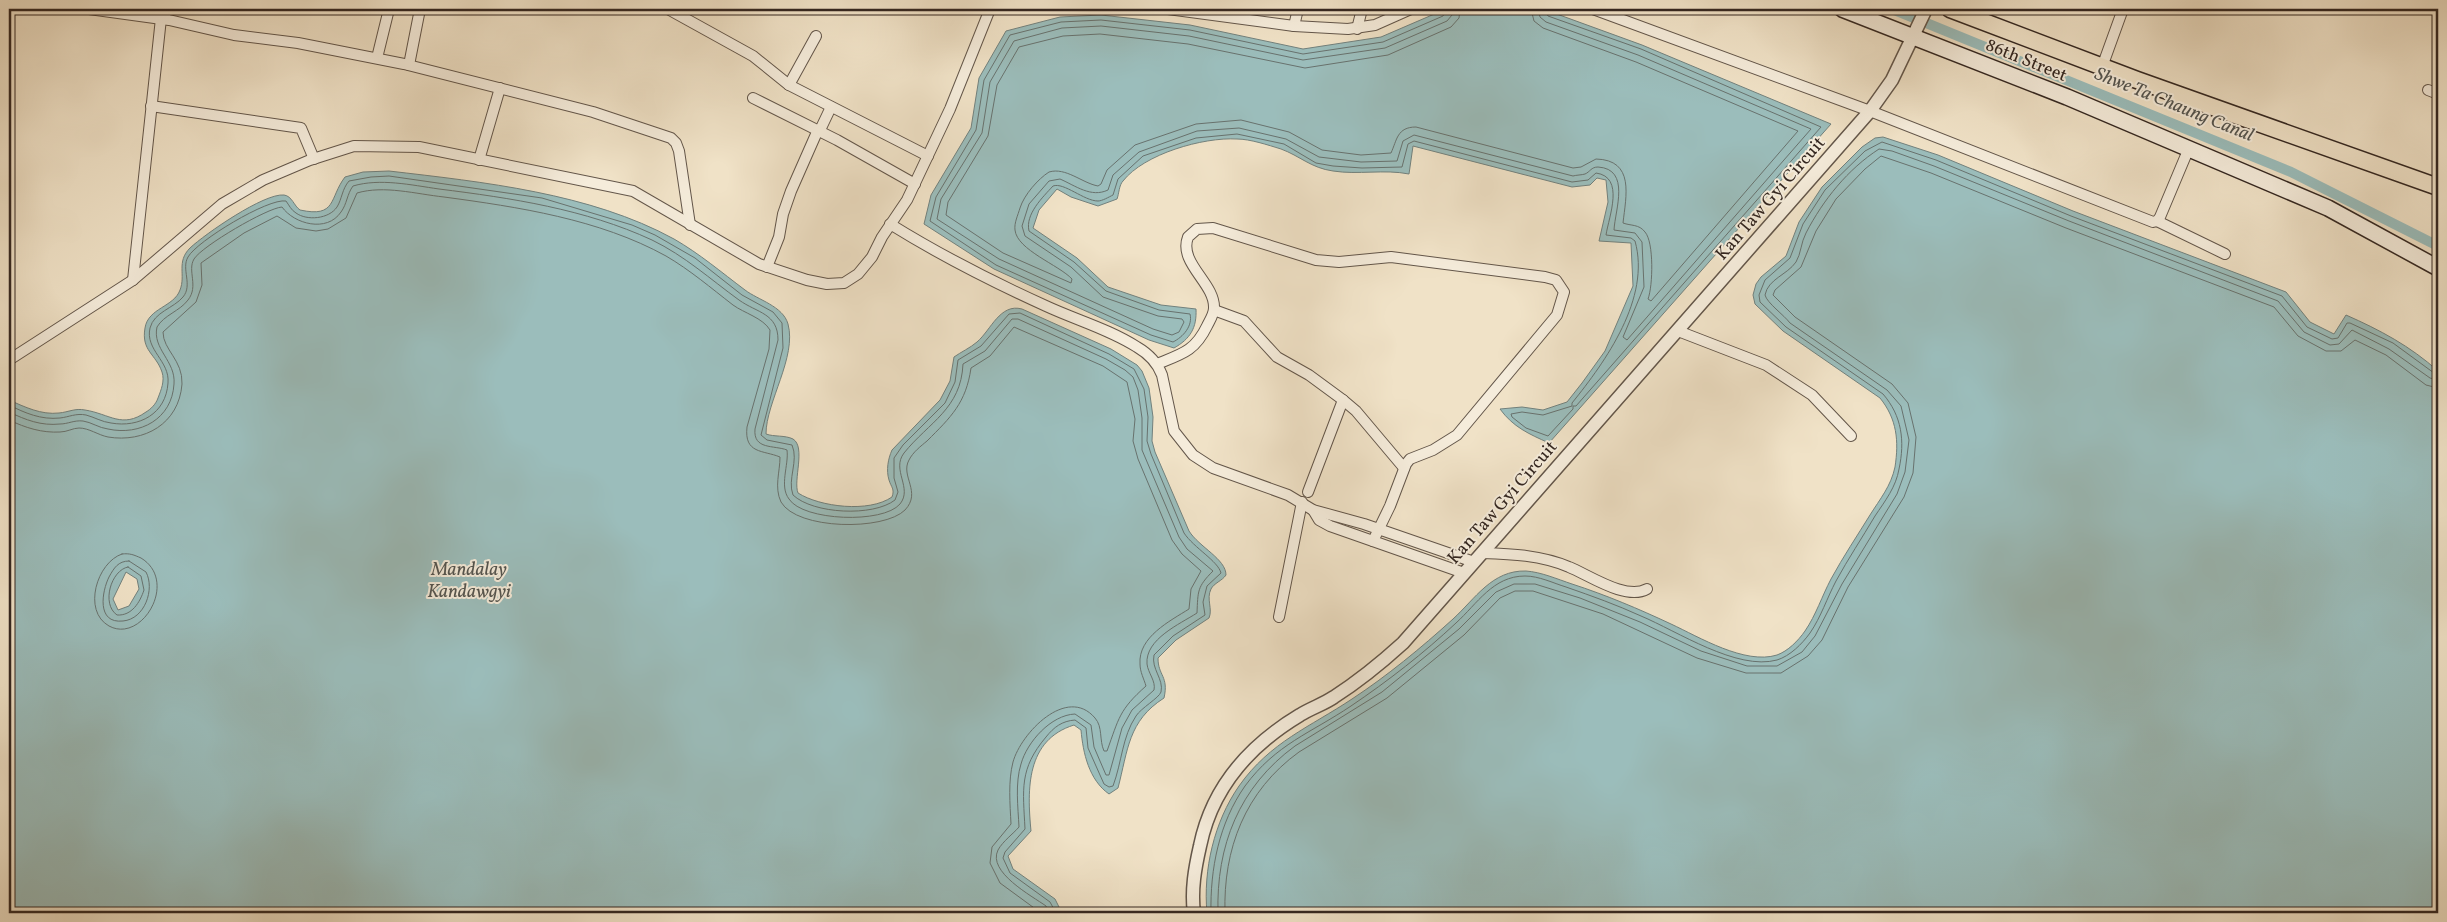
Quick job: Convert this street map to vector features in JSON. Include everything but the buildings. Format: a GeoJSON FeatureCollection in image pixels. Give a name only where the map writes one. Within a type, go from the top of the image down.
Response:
{"type":"FeatureCollection","features":[{"type":"Feature","properties":{"kind":"main road","name":"86th Street"},"geometry":{"type":"LineString","coordinates":[[1842,9],[1914,36],[2189,148],[2328,208],[2438,268]]}},
{"type":"Feature","properties":{"kind":"main road"},"geometry":{"type":"LineString","coordinates":[[1950,9],[2102,67],[2438,188]]}},
{"type":"Feature","properties":{"kind":"street"},"geometry":{"type":"LineString","coordinates":[[89,9],[162,14],[234,36],[298,42],[409,65],[593,112],[672,138],[679,151],[690,225]]}},
{"type":"Feature","properties":{"kind":"street"},"geometry":{"type":"LineString","coordinates":[[377,58],[389,9]]}},
{"type":"Feature","properties":{"kind":"street"},"geometry":{"type":"LineString","coordinates":[[409,65],[420,9]]}},
{"type":"Feature","properties":{"kind":"street"},"geometry":{"type":"LineString","coordinates":[[668,9],[753,56],[789,85],[928,156]]}},
{"type":"Feature","properties":{"kind":"street"},"geometry":{"type":"LineString","coordinates":[[9,360],[133,280],[222,204],[263,180],[314,158],[354,146],[419,147],[633,191],[767,267],[807,280],[827,284],[844,284],[858,274],[872,257],[890,224],[907,200],[956,96],[990,9]]}},
{"type":"Feature","properties":{"kind":"street"},"geometry":{"type":"LineString","coordinates":[[1168,9],[1216,12],[1294,26],[1358,29],[1375,25],[1411,9]]}},
{"type":"Feature","properties":{"kind":"street"},"geometry":{"type":"LineString","coordinates":[[1294,26],[1298,9]]}},
{"type":"Feature","properties":{"kind":"street"},"geometry":{"type":"LineString","coordinates":[[1358,29],[1362,9]]}},
{"type":"Feature","properties":{"kind":"street"},"geometry":{"type":"LineString","coordinates":[[1593,9],[1870,111],[2149,220],[2157,221],[2225,254]]}},
{"type":"Feature","properties":{"kind":"street","name":"Kan Taw Gyi Circuit"},"geometry":{"type":"LineString","coordinates":[[1194,913],[1193,882],[1202,834],[1209,812],[1230,776],[1258,744],[1302,714],[1332,699],[1376,668],[1402,643],[1870,111],[1892,80],[1926,9]]}},
{"type":"Feature","properties":{"kind":"street"},"geometry":{"type":"LineString","coordinates":[[2102,67],[2123,9]]}},
{"type":"Feature","properties":{"kind":"street"},"geometry":{"type":"LineString","coordinates":[[133,280],[162,14]]}},
{"type":"Feature","properties":{"kind":"street"},"geometry":{"type":"LineString","coordinates":[[789,85],[816,36]]}},
{"type":"Feature","properties":{"kind":"street"},"geometry":{"type":"LineString","coordinates":[[479,160],[500,88]]}},
{"type":"Feature","properties":{"kind":"street"},"geometry":{"type":"LineString","coordinates":[[753,98],[817,132],[837,140],[914,184]]}},
{"type":"Feature","properties":{"kind":"street"},"geometry":{"type":"LineString","coordinates":[[151,106],[301,128],[314,158]]}},
{"type":"Feature","properties":{"kind":"street"},"geometry":{"type":"LineString","coordinates":[[767,267],[779,237],[783,214],[791,191],[817,132],[831,108]]}},
{"type":"Feature","properties":{"kind":"street"},"geometry":{"type":"LineString","coordinates":[[2157,221],[2189,148]]}},
{"type":"Feature","properties":{"kind":"street"},"geometry":{"type":"LineString","coordinates":[[890,224],[934,251],[1046,306],[1136,346],[1157,364],[1166,388],[1168,412],[1174,431],[1193,455],[1226,474],[1302,502],[1313,510],[1320,520],[1330,526],[1464,573]]}},
{"type":"Feature","properties":{"kind":"street"},"geometry":{"type":"LineString","coordinates":[[1157,364],[1192,349],[1199,340],[1214,310],[1213,300],[1192,263],[1187,248],[1188,237],[1197,229],[1204,227],[1231,233],[1316,260],[1339,262],[1390,257],[1545,277],[1560,284],[1564,292],[1564,298],[1557,315],[1458,435],[1433,450],[1410,459],[1404,468],[1374,541]]}},
{"type":"Feature","properties":{"kind":"street"},"geometry":{"type":"LineString","coordinates":[[1214,310],[1244,321],[1277,358],[1309,376],[1343,400],[1356,411],[1404,468]]}},
{"type":"Feature","properties":{"kind":"street"},"geometry":{"type":"LineString","coordinates":[[1678,331],[1766,365],[1812,395],[1850,436]]}},
{"type":"Feature","properties":{"kind":"street"},"geometry":{"type":"LineString","coordinates":[[1308,492],[1343,400]]}},
{"type":"Feature","properties":{"kind":"street"},"geometry":{"type":"LineString","coordinates":[[1278,617],[1302,502]]}},
{"type":"Feature","properties":{"kind":"street"},"geometry":{"type":"LineString","coordinates":[[1313,510],[1478,557],[1523,555],[1567,566],[1614,588],[1634,592],[1647,589]]}},
{"type":"Feature","properties":{"kind":"water"},"geometry":{"type":"Polygon","coordinates":[[[1446,9],[1543,9],[1642,45],[1831,124],[1549,443],[1516,425],[1500,409],[1522,407],[1543,410],[1567,402],[1605,351],[1633,286],[1631,243],[1599,241],[1608,202],[1606,180],[1597,178],[1590,185],[1572,187],[1413,146],[1409,174],[1342,172],[1312,165],[1288,152],[1265,144],[1242,139],[1223,139],[1192,144],[1159,155],[1133,171],[1122,183],[1117,199],[1098,206],[1071,197],[1057,189],[1039,210],[1033,228],[1077,258],[1108,287],[1161,305],[1196,309],[1194,327],[1188,337],[1174,348],[1149,340],[994,269],[924,224],[931,195],[971,128],[979,78],[1006,31],[1060,17],[1101,15],[1190,25],[1303,49],[1381,37],[1446,9]]]}},
{"type":"Feature","properties":{"kind":"water"},"geometry":{"type":"Polygon","coordinates":[[[1883,137],[1938,155],[2073,211],[2286,292],[2310,322],[2334,334],[2346,315],[2394,339],[2438,371],[2438,913],[1207,913],[1207,880],[1212,847],[1230,800],[1251,771],[1291,736],[1352,699],[1391,671],[1441,630],[1485,587],[1503,575],[1526,571],[1549,576],[1622,602],[1723,648],[1751,656],[1777,655],[1789,648],[1799,638],[1812,619],[1836,571],[1891,480],[1895,467],[1897,448],[1895,431],[1890,414],[1880,398],[1783,331],[1755,304],[1753,295],[1756,284],[1761,277],[1786,256],[1799,222],[1822,187],[1862,147],[1875,138],[1883,137]]]}},
{"type":"Feature","properties":{"kind":"water","name":"Mandalay Kandawgyi"},"geometry":{"type":"Polygon","coordinates":[[[389,171],[498,185],[572,200],[607,211],[641,223],[674,239],[702,257],[750,294],[776,308],[781,312],[788,324],[790,337],[785,365],[767,421],[766,434],[790,438],[797,443],[799,449],[798,493],[807,498],[831,505],[871,505],[892,497],[893,490],[888,476],[888,468],[892,450],[940,400],[950,381],[954,357],[977,342],[996,319],[1008,310],[1014,308],[1022,309],[1111,349],[1137,365],[1142,371],[1149,388],[1153,417],[1152,441],[1155,452],[1189,531],[1193,537],[1217,558],[1225,569],[1226,575],[1211,589],[1209,596],[1209,618],[1176,640],[1158,658],[1158,664],[1165,685],[1164,698],[1143,716],[1136,727],[1127,749],[1118,788],[1109,794],[1096,781],[1085,757],[1081,730],[1074,725],[1058,732],[1046,742],[1038,754],[1030,783],[1031,831],[1008,856],[1013,869],[1055,899],[1062,913],[9,913],[9,400],[46,413],[81,410],[123,420],[138,417],[146,412],[157,400],[163,379],[162,372],[145,342],[145,328],[151,316],[177,296],[182,284],[183,258],[190,248],[235,215],[263,200],[275,196],[287,196],[300,210],[312,212],[326,209],[345,177],[363,172],[389,171]],[[126,572],[113,599],[118,610],[129,606],[139,589],[137,579],[126,572]]]}},
{"type":"Feature","properties":{"kind":"waterway","name":"Shwe Ta Chaung Canal"},"geometry":{"type":"LineString","coordinates":[[1892,9],[2291,172],[2438,246]]}}]}
